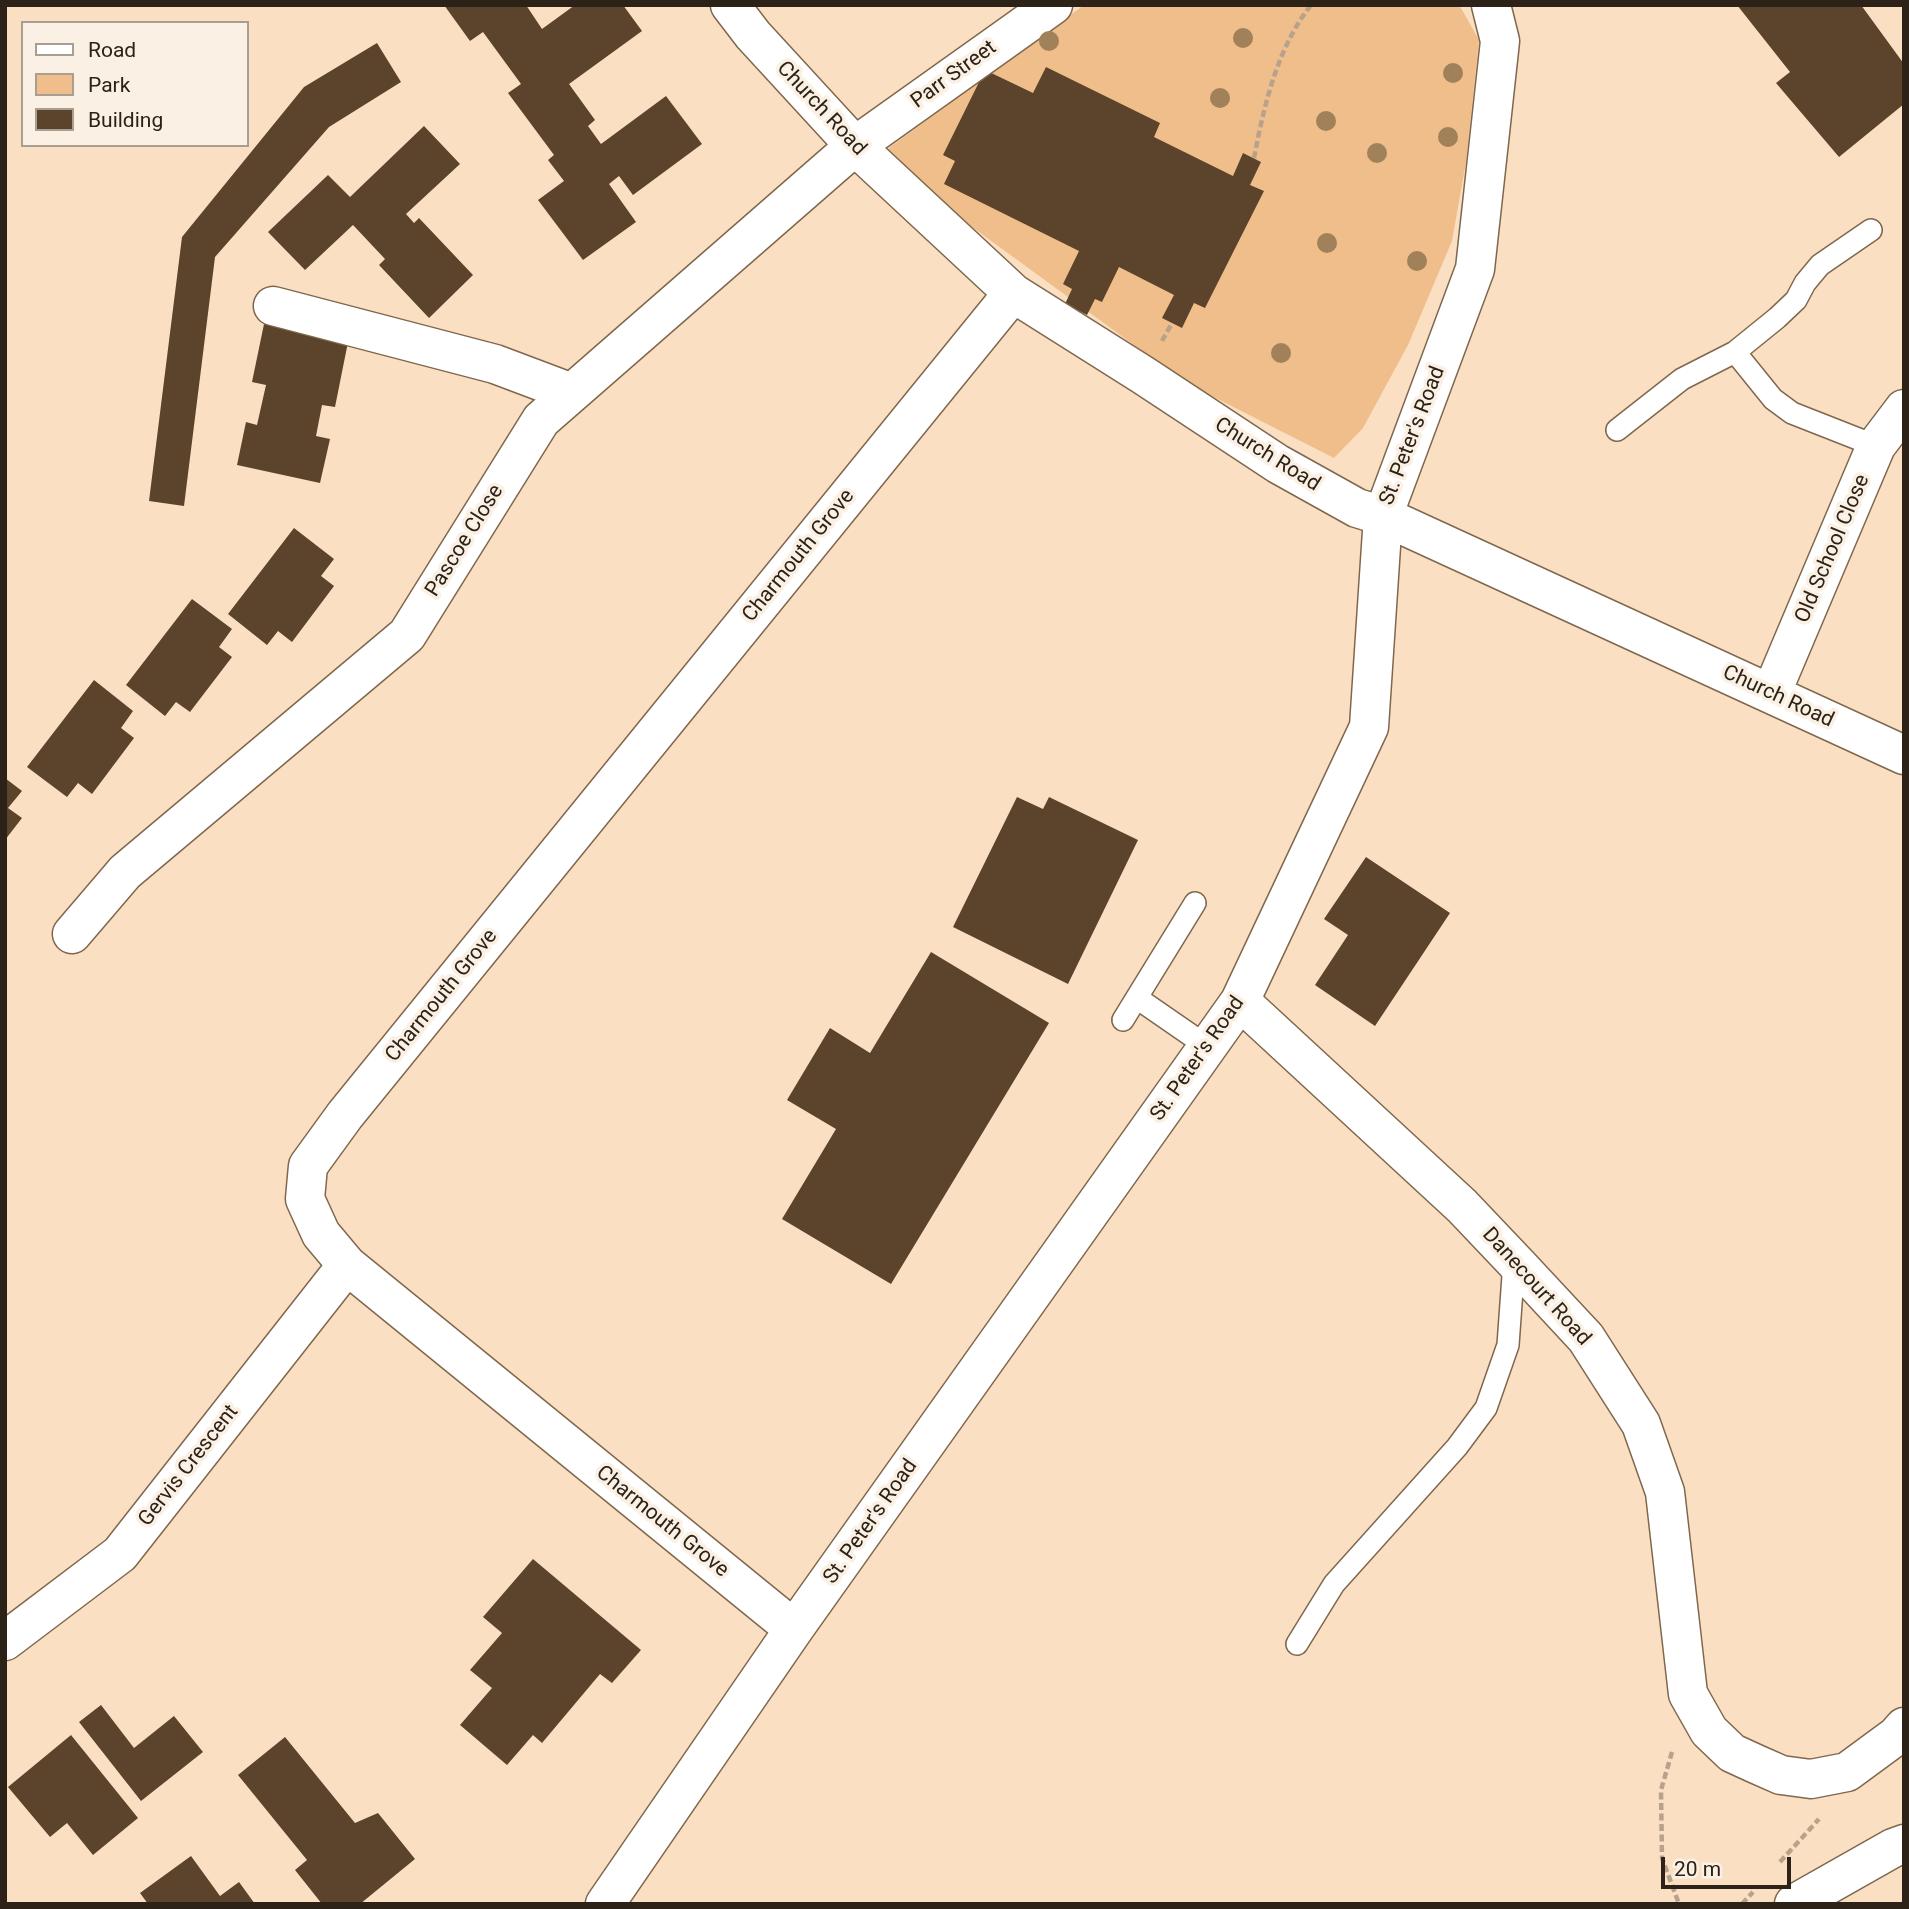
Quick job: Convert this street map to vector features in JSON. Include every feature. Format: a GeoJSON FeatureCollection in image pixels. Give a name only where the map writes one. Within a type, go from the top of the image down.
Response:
{"type":"FeatureCollection","features":[{"type":"Feature","properties":{"kind":"street","name":"Church Road"},"geometry":{"type":"LineString","coordinates":[[730,5],[753,35],[855,146],[1013,293],[1278,464],[1357,508],[1383,516],[1904,755]]}},
{"type":"Feature","properties":{"kind":"street","name":"Parr Street"},"geometry":{"type":"LineString","coordinates":[[855,146],[1053,5]]}},
{"type":"Feature","properties":{"kind":"street","name":"St. Peter's Road"},"geometry":{"type":"LineString","coordinates":[[605,1904],[794,1629],[1240,1001],[1369,727],[1383,516],[1475,269],[1500,41],[1491,5]]}},
{"type":"Feature","properties":{"kind":"street","name":"Pascoe Close"},"geometry":{"type":"LineString","coordinates":[[72,934],[125,872],[407,635],[541,420],[855,146]]}},
{"type":"Feature","properties":{"kind":"street","name":"Charmouth Grove"},"geometry":{"type":"LineString","coordinates":[[794,1629],[346,1265],[321,1234],[305,1199],[308,1166],[345,1115],[1013,293]]}},
{"type":"Feature","properties":{"kind":"street"},"geometry":{"type":"LineString","coordinates":[[272,306],[495,364],[572,393]]}},
{"type":"Feature","properties":{"kind":"street","name":"Old School Close"},"geometry":{"type":"LineString","coordinates":[[1771,694],[1876,446],[1904,409]]}},
{"type":"Feature","properties":{"kind":"street","name":"Danecourt Road"},"geometry":{"type":"LineString","coordinates":[[1240,1001],[1462,1206],[1586,1338],[1641,1424],[1665,1492],[1688,1694],[1709,1731],[1732,1753],[1781,1776],[1811,1779],[1847,1772],[1900,1731]]}},
{"type":"Feature","properties":{"kind":"street","name":"Gervis Crescent"},"geometry":{"type":"LineString","coordinates":[[5,1641],[120,1554],[346,1265]]}},
{"type":"Feature","properties":{"kind":"street"},"geometry":{"type":"LineString","coordinates":[[1794,1904],[1883,1853],[1904,1844]]}},
{"type":"Feature","properties":{"kind":"lane"},"geometry":{"type":"LineString","coordinates":[[1617,430],[1682,379],[1735,352],[1796,300],[1805,283],[1820,265],[1871,230]]}},
{"type":"Feature","properties":{"kind":"lane"},"geometry":{"type":"LineString","coordinates":[[1735,352],[1773,399],[1792,413],[1876,446]]}},
{"type":"Feature","properties":{"kind":"lane"},"geometry":{"type":"LineString","coordinates":[[1123,1020],[1195,903]]}},
{"type":"Feature","properties":{"kind":"lane"},"geometry":{"type":"LineString","coordinates":[[1137,998],[1208,1047]]}},
{"type":"Feature","properties":{"kind":"lane"},"geometry":{"type":"LineString","coordinates":[[1297,1644],[1334,1584],[1457,1447],[1486,1408],[1508,1345],[1514,1262]]}},
{"type":"Feature","properties":{"kind":"path"},"geometry":{"type":"LineString","coordinates":[[1254,158],[1262,116],[1283,51],[1311,5]]}},
{"type":"Feature","properties":{"kind":"path"},"geometry":{"type":"LineString","coordinates":[[1165,335],[1172,323]]}},
{"type":"Feature","properties":{"kind":"path"},"geometry":{"type":"LineString","coordinates":[[1679,1904],[1662,1858],[1661,1790],[1688,1694]]}},
{"type":"Feature","properties":{"kind":"green space"},"geometry":{"type":"Polygon","coordinates":[[[1084,5],[1458,5],[1479,40],[1466,162],[1452,241],[1408,345],[1363,428],[1334,458],[1186,383],[898,173],[887,159],[888,149],[893,145],[1084,5]]]}},
{"type":"Feature","properties":{"kind":"building"},"geometry":{"type":"Polygon","coordinates":[[[444,5],[526,5],[542,29],[575,5],[623,5],[642,31],[569,84],[595,120],[588,126],[601,144],[666,96],[702,144],[633,195],[619,176],[609,184],[636,222],[583,260],[538,200],[564,181],[548,160],[554,155],[508,93],[521,84],[483,32],[470,41],[444,5]]]}},
{"type":"Feature","properties":{"kind":"building"},"geometry":{"type":"Polygon","coordinates":[[[1737,5],[1861,5],[1904,64],[1904,104],[1839,157],[1776,83],[1790,72],[1737,5]]]}},
{"type":"Feature","properties":{"kind":"building"},"geometry":{"type":"Polygon","coordinates":[[[377,43],[401,82],[329,127],[215,257],[184,506],[149,501],[182,237],[304,87],[377,43]]]}},
{"type":"Feature","properties":{"kind":"building"},"geometry":{"type":"Polygon","coordinates":[[[1046,67],[1160,123],[1154,137],[1233,176],[1243,153],[1261,162],[1250,185],[1264,191],[1205,308],[1194,303],[1182,328],[1162,318],[1174,295],[1119,267],[1102,302],[1095,299],[1087,315],[1065,304],[1072,289],[1063,284],[1079,251],[944,184],[955,161],[943,155],[985,70],[1033,93],[1046,67]]]}},
{"type":"Feature","properties":{"kind":"building"},"geometry":{"type":"Polygon","coordinates":[[[424,126],[460,164],[406,214],[414,223],[419,218],[473,275],[429,318],[379,265],[385,259],[353,225],[305,270],[268,232],[328,175],[350,197],[424,126]]]}},
{"type":"Feature","properties":{"kind":"building"},"geometry":{"type":"Polygon","coordinates":[[[264,324],[348,342],[335,407],[322,405],[316,436],[330,439],[320,483],[237,465],[246,422],[257,425],[266,385],[252,382],[264,324]]]}},
{"type":"Feature","properties":{"kind":"building"},"geometry":{"type":"Polygon","coordinates":[[[294,528],[334,559],[321,576],[334,586],[292,642],[278,631],[267,645],[228,614],[294,528]]]}},
{"type":"Feature","properties":{"kind":"building"},"geometry":{"type":"Polygon","coordinates":[[[192,599],[232,629],[219,647],[232,657],[190,712],[176,702],[165,716],[126,685],[192,599]]]}},
{"type":"Feature","properties":{"kind":"building"},"geometry":{"type":"Polygon","coordinates":[[[94,680],[133,711],[121,728],[134,738],[92,794],[78,783],[67,797],[27,767],[94,680]]]}},
{"type":"Feature","properties":{"kind":"building"},"geometry":{"type":"Polygon","coordinates":[[[5,778],[22,791],[8,808],[22,818],[5,840],[5,778]]]}},
{"type":"Feature","properties":{"kind":"building"},"geometry":{"type":"Polygon","coordinates":[[[1017,797],[1043,809],[1049,797],[1138,840],[1068,984],[953,927],[1017,797]]]}},
{"type":"Feature","properties":{"kind":"building"},"geometry":{"type":"Polygon","coordinates":[[[1366,857],[1450,913],[1375,1026],[1315,985],[1348,935],[1324,919],[1366,857]]]}},
{"type":"Feature","properties":{"kind":"building"},"geometry":{"type":"Polygon","coordinates":[[[931,952],[1049,1023],[891,1284],[782,1219],[836,1129],[787,1100],[830,1028],[870,1053],[931,952]]]}},
{"type":"Feature","properties":{"kind":"building"},"geometry":{"type":"Polygon","coordinates":[[[533,1559],[641,1650],[612,1683],[600,1674],[542,1743],[533,1735],[507,1765],[460,1725],[492,1688],[470,1670],[502,1633],[483,1617],[533,1559]]]}},
{"type":"Feature","properties":{"kind":"building"},"geometry":{"type":"Polygon","coordinates":[[[101,1705],[134,1748],[174,1716],[203,1752],[141,1801],[79,1722],[101,1705]]]}},
{"type":"Feature","properties":{"kind":"building"},"geometry":{"type":"Polygon","coordinates":[[[71,1735],[138,1818],[93,1855],[67,1823],[50,1837],[8,1787],[71,1735]]]}},
{"type":"Feature","properties":{"kind":"building"},"geometry":{"type":"Polygon","coordinates":[[[285,1737],[355,1823],[378,1813],[415,1859],[360,1904],[322,1904],[295,1870],[307,1860],[238,1775],[285,1737]]]}},
{"type":"Feature","properties":{"kind":"building"},"geometry":{"type":"Polygon","coordinates":[[[191,1856],[220,1896],[239,1882],[255,1904],[148,1904],[140,1893],[191,1856]]]}}]}
